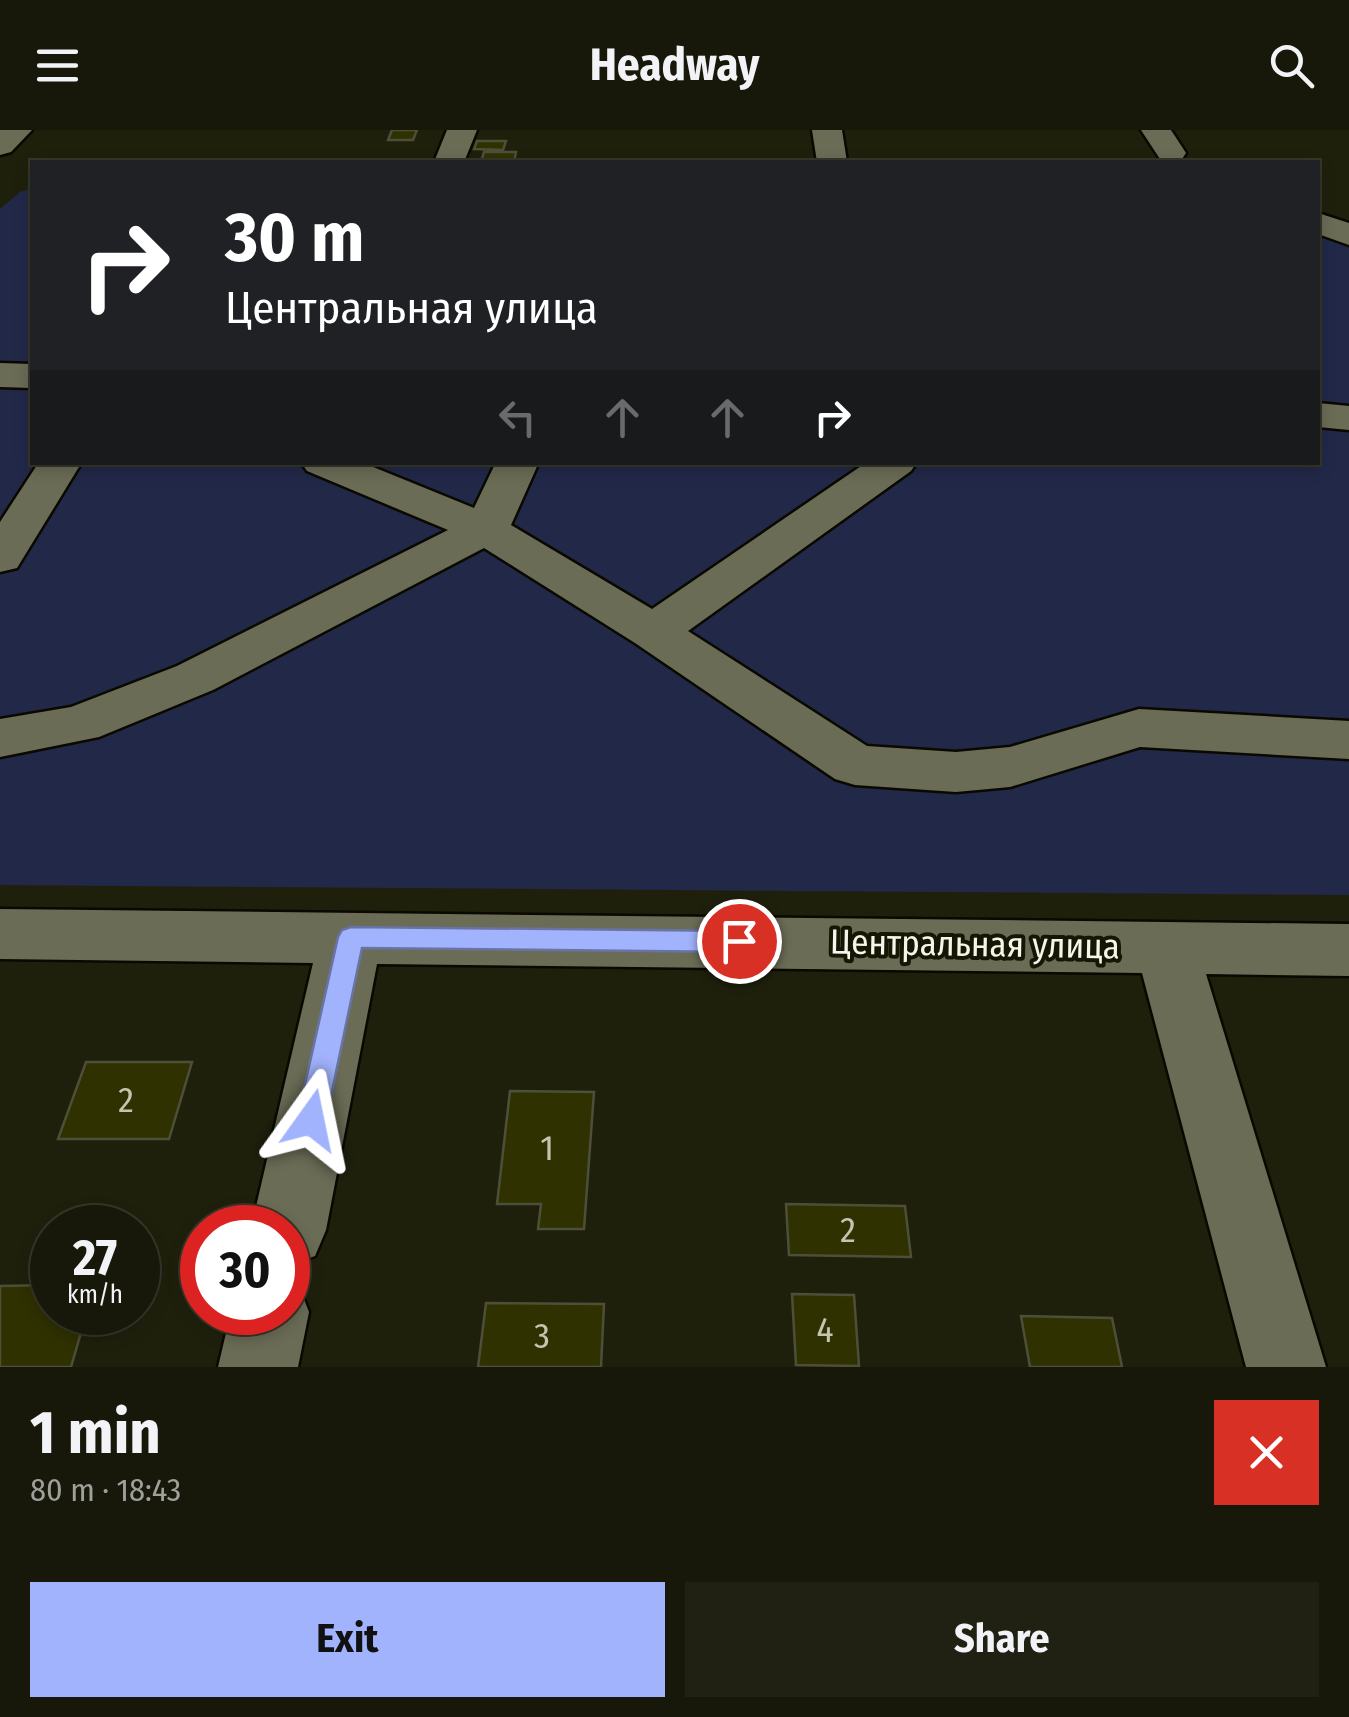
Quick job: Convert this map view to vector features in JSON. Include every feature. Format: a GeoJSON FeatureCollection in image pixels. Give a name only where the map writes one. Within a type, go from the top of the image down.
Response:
{"type":"FeatureCollection","features":[{"type":"Feature","properties":{"kind":"street"},"geometry":{"type":"LineString","coordinates":[[0,146],[16,130]]}},
{"type":"Feature","properties":{"kind":"street"},"geometry":{"type":"LineString","coordinates":[[450,160],[462,130]]}},
{"type":"Feature","properties":{"kind":"street"},"geometry":{"type":"LineString","coordinates":[[827,130],[832,160]]}},
{"type":"Feature","properties":{"kind":"street"},"geometry":{"type":"LineString","coordinates":[[1320,224],[1349,235]]}},
{"type":"Feature","properties":{"kind":"street"},"geometry":{"type":"LineString","coordinates":[[0,375],[30,376]]}},
{"type":"Feature","properties":{"kind":"street"},"geometry":{"type":"LineString","coordinates":[[1320,414],[1349,418]]}},
{"type":"Feature","properties":{"kind":"street"},"geometry":{"type":"LineString","coordinates":[[0,558],[59,465]]}},
{"type":"Feature","properties":{"kind":"street"},"geometry":{"type":"LineString","coordinates":[[329,465],[486,528],[855,765],[956,772],[1010,766],[1138,728],[1349,740]]}},
{"type":"Feature","properties":{"kind":"street"},"geometry":{"type":"LineString","coordinates":[[0,738],[80,724],[196,678],[486,528],[517,465]]}},
{"type":"Feature","properties":{"kind":"street"},"geometry":{"type":"LineString","coordinates":[[653,632],[892,465]]}},
{"type":"Feature","properties":{"kind":"street","name":"Центральная улица"},"geometry":{"type":"LineString","coordinates":[[0,934],[1349,950]]}},
{"type":"Feature","properties":{"kind":"street"},"geometry":{"type":"LineString","coordinates":[[293,1205],[351,937]]}},
{"type":"Feature","properties":{"kind":"street"},"geometry":{"type":"LineString","coordinates":[[1166,946],[1286,1367]]}},
{"type":"Feature","properties":{"kind":"street"},"geometry":{"type":"LineString","coordinates":[[258,1367],[265,1335]]}},
{"type":"Feature","properties":{"kind":"shaded area"},"geometry":{"type":"Polygon","coordinates":[[[30,189],[30,465],[1320,465],[1320,213],[1349,220],[1349,895],[0,885],[0,209],[30,189]]]}},
{"type":"Feature","properties":{"kind":"building"},"geometry":{"type":"Polygon","coordinates":[[[392,130],[417,130],[413,140],[388,140],[392,130]]]}},
{"type":"Feature","properties":{"kind":"building"},"geometry":{"type":"Polygon","coordinates":[[[477,141],[506,141],[503,150],[474,149],[477,141]]]}},
{"type":"Feature","properties":{"kind":"building"},"geometry":{"type":"Polygon","coordinates":[[[484,152],[516,152],[514,160],[482,160],[484,152]]]}},
{"type":"Feature","properties":{"kind":"building"},"geometry":{"type":"Polygon","coordinates":[[[86,1062],[192,1062],[169,1139],[58,1139],[86,1062]]]}},
{"type":"Feature","properties":{"kind":"building"},"geometry":{"type":"Polygon","coordinates":[[[510,1091],[594,1092],[584,1229],[538,1229],[541,1204],[497,1204],[510,1091]]]}},
{"type":"Feature","properties":{"kind":"building"},"geometry":{"type":"Polygon","coordinates":[[[786,1204],[905,1206],[911,1257],[789,1255],[786,1204]]]}},
{"type":"Feature","properties":{"kind":"building"},"geometry":{"type":"Polygon","coordinates":[[[30,1285],[30,1335],[80,1335],[71,1367],[0,1367],[0,1286],[30,1285]]]}},
{"type":"Feature","properties":{"kind":"building"},"geometry":{"type":"Polygon","coordinates":[[[792,1294],[854,1295],[859,1366],[796,1365],[792,1294]]]}},
{"type":"Feature","properties":{"kind":"building"},"geometry":{"type":"Polygon","coordinates":[[[486,1303],[604,1304],[601,1367],[478,1367],[486,1303]]]}},
{"type":"Feature","properties":{"kind":"building"},"geometry":{"type":"Polygon","coordinates":[[[1021,1316],[1112,1318],[1122,1367],[1030,1367],[1021,1316]]]}},
{"type":"Feature","properties":{"kind":"route"},"geometry":{"type":"LineString","coordinates":[[311,1120],[351,937],[739,941]]}}]}
